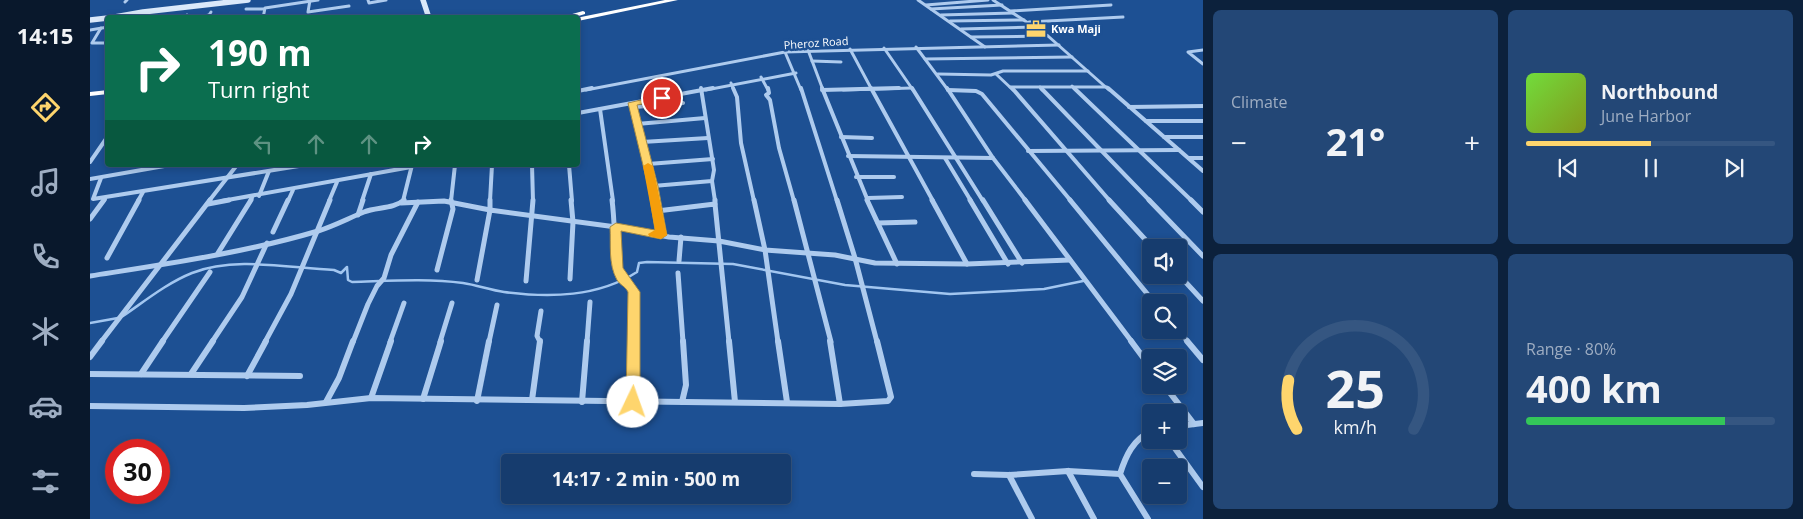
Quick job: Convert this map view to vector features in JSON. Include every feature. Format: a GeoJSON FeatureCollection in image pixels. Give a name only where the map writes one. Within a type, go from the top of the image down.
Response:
{"type":"FeatureCollection","features":[{"type":"Feature","properties":{"kind":"highway"},"geometry":{"type":"LineString","coordinates":[[575,15],[647,0]]}},
{"type":"Feature","properties":{"kind":"highway"},"geometry":{"type":"LineString","coordinates":[[580,19],[675,0]]}},
{"type":"Feature","properties":{"kind":"highway"},"geometry":{"type":"LineString","coordinates":[[90,94],[105,92]]}},
{"type":"Feature","properties":{"kind":"main road"},"geometry":{"type":"LineString","coordinates":[[132,15],[248,0]]}},
{"type":"Feature","properties":{"kind":"main road"},"geometry":{"type":"LineString","coordinates":[[423,0],[429,15]]}},
{"type":"Feature","properties":{"kind":"main road"},"geometry":{"type":"LineString","coordinates":[[90,20],[105,18]]}},
{"type":"Feature","properties":{"kind":"street"},"geometry":{"type":"LineString","coordinates":[[246,9],[318,0]]}},
{"type":"Feature","properties":{"kind":"street"},"geometry":{"type":"LineString","coordinates":[[368,0],[370,1],[369,3],[386,0]]}},
{"type":"Feature","properties":{"kind":"street"},"geometry":{"type":"LineString","coordinates":[[918,0],[985,47]]}},
{"type":"Feature","properties":{"kind":"street"},"geometry":{"type":"LineString","coordinates":[[926,5],[988,0]]}},
{"type":"Feature","properties":{"kind":"street"},"geometry":{"type":"LineString","coordinates":[[993,0],[1000,0]]}},
{"type":"Feature","properties":{"kind":"street"},"geometry":{"type":"LineString","coordinates":[[993,0],[1048,36],[1203,171]]}},
{"type":"Feature","properties":{"kind":"street"},"geometry":{"type":"LineString","coordinates":[[310,1],[308,12],[349,6]]}},
{"type":"Feature","properties":{"kind":"street"},"geometry":{"type":"LineString","coordinates":[[931,8],[1002,5]]}},
{"type":"Feature","properties":{"kind":"street"},"geometry":{"type":"LineString","coordinates":[[940,15],[1111,5]]}},
{"type":"Feature","properties":{"kind":"street"},"geometry":{"type":"LineString","coordinates":[[263,15],[264,8]]}},
{"type":"Feature","properties":{"kind":"street"},"geometry":{"type":"LineString","coordinates":[[950,21],[1026,21],[1123,17]]}},
{"type":"Feature","properties":{"kind":"street"},"geometry":{"type":"LineString","coordinates":[[90,30],[105,27]]}},
{"type":"Feature","properties":{"kind":"street"},"geometry":{"type":"LineString","coordinates":[[960,29],[1036,27]]}},
{"type":"Feature","properties":{"kind":"street"},"geometry":{"type":"LineString","coordinates":[[101,28],[92,43],[105,43]]}},
{"type":"Feature","properties":{"kind":"street"},"geometry":{"type":"LineString","coordinates":[[970,36],[1048,36]]}},
{"type":"Feature","properties":{"kind":"street","name":"Pheroz Road"},"geometry":{"type":"LineString","coordinates":[[580,90],[785,52],[916,47],[1059,45]]}},
{"type":"Feature","properties":{"kind":"street"},"geometry":{"type":"LineString","coordinates":[[916,47],[938,74],[993,158],[1142,356]]}},
{"type":"Feature","properties":{"kind":"street"},"geometry":{"type":"LineString","coordinates":[[979,47],[988,58]]}},
{"type":"Feature","properties":{"kind":"street"},"geometry":{"type":"LineString","coordinates":[[884,48],[912,88],[1022,263]]}},
{"type":"Feature","properties":{"kind":"street"},"geometry":{"type":"LineString","coordinates":[[850,49],[967,264]]}},
{"type":"Feature","properties":{"kind":"street"},"geometry":{"type":"LineString","coordinates":[[808,50],[856,177],[868,198],[896,264]]}},
{"type":"Feature","properties":{"kind":"street"},"geometry":{"type":"LineString","coordinates":[[1202,63],[1188,52],[1203,50]]}},
{"type":"Feature","properties":{"kind":"street"},"geometry":{"type":"LineString","coordinates":[[90,406],[244,408],[308,405],[371,398],[582,402],[787,402],[840,404],[883,402],[891,397],[855,258],[796,73],[785,52]]}},
{"type":"Feature","properties":{"kind":"street"},"geometry":{"type":"LineString","coordinates":[[925,59],[1073,57]]}},
{"type":"Feature","properties":{"kind":"street"},"geometry":{"type":"LineString","coordinates":[[812,61],[841,62]]}},
{"type":"Feature","properties":{"kind":"street"},"geometry":{"type":"LineString","coordinates":[[938,74],[996,74],[1003,71],[1089,71]]}},
{"type":"Feature","properties":{"kind":"street"},"geometry":{"type":"LineString","coordinates":[[634,105],[701,88],[796,73]]}},
{"type":"Feature","properties":{"kind":"street"},"geometry":{"type":"LineString","coordinates":[[996,74],[1010,87],[1145,239]]}},
{"type":"Feature","properties":{"kind":"street"},"geometry":{"type":"LineString","coordinates":[[761,78],[767,84],[769,93],[766,95],[770,100],[779,148],[809,254],[832,348],[840,404]]}},
{"type":"Feature","properties":{"kind":"street"},"geometry":{"type":"LineString","coordinates":[[731,83],[737,97],[741,143],[764,250],[787,402]]}},
{"type":"Feature","properties":{"kind":"street"},"geometry":{"type":"LineString","coordinates":[[1072,86],[1203,212]]}},
{"type":"Feature","properties":{"kind":"street"},"geometry":{"type":"LineString","coordinates":[[1010,87],[1107,87]]}},
{"type":"Feature","properties":{"kind":"street"},"geometry":{"type":"LineString","coordinates":[[1040,87],[1104,151],[1203,256]]}},
{"type":"Feature","properties":{"kind":"street"},"geometry":{"type":"LineString","coordinates":[[701,88],[714,170],[712,181],[720,261],[723,270],[735,402]]}},
{"type":"Feature","properties":{"kind":"street"},"geometry":{"type":"LineString","coordinates":[[822,90],[912,88]]}},
{"type":"Feature","properties":{"kind":"street"},"geometry":{"type":"LineString","coordinates":[[948,90],[980,92],[1147,294]]}},
{"type":"Feature","properties":{"kind":"street"},"geometry":{"type":"LineString","coordinates":[[580,113],[634,105],[683,103]]}},
{"type":"Feature","properties":{"kind":"street"},"geometry":{"type":"LineString","coordinates":[[634,105],[653,186],[661,235]]}},
{"type":"Feature","properties":{"kind":"street"},"geometry":{"type":"LineString","coordinates":[[1129,107],[1203,106]]}},
{"type":"Feature","properties":{"kind":"street"},"geometry":{"type":"LineString","coordinates":[[600,109],[616,227],[617,268],[624,281],[634,292],[633,402]]}},
{"type":"Feature","properties":{"kind":"street"},"geometry":{"type":"LineString","coordinates":[[637,124],[705,118]]}},
{"type":"Feature","properties":{"kind":"street"},"geometry":{"type":"LineString","coordinates":[[1146,121],[1203,121]]}},
{"type":"Feature","properties":{"kind":"street"},"geometry":{"type":"LineString","coordinates":[[1164,137],[1203,137]]}},
{"type":"Feature","properties":{"kind":"street"},"geometry":{"type":"LineString","coordinates":[[642,142],[708,138]]}},
{"type":"Feature","properties":{"kind":"street"},"geometry":{"type":"LineString","coordinates":[[841,138],[872,138]]}},
{"type":"Feature","properties":{"kind":"street"},"geometry":{"type":"LineString","coordinates":[[90,162],[105,140]]}},
{"type":"Feature","properties":{"kind":"street"},"geometry":{"type":"LineString","coordinates":[[1028,151],[1179,150]]}},
{"type":"Feature","properties":{"kind":"street"},"geometry":{"type":"LineString","coordinates":[[848,156],[956,159],[993,158]]}},
{"type":"Feature","properties":{"kind":"street"},"geometry":{"type":"LineString","coordinates":[[648,164],[712,158]]}},
{"type":"Feature","properties":{"kind":"street"},"geometry":{"type":"LineString","coordinates":[[945,158],[1008,264]]}},
{"type":"Feature","properties":{"kind":"street"},"geometry":{"type":"LineString","coordinates":[[1188,158],[1203,158]]}},
{"type":"Feature","properties":{"kind":"street"},"geometry":{"type":"LineString","coordinates":[[90,179],[159,167]]}},
{"type":"Feature","properties":{"kind":"street"},"geometry":{"type":"LineString","coordinates":[[90,357],[236,167]]}},
{"type":"Feature","properties":{"kind":"street"},"geometry":{"type":"LineString","coordinates":[[101,178],[93,199],[293,167]]}},
{"type":"Feature","properties":{"kind":"street"},"geometry":{"type":"LineString","coordinates":[[208,204],[252,198],[406,167]]}},
{"type":"Feature","properties":{"kind":"street"},"geometry":{"type":"LineString","coordinates":[[401,204],[408,191],[406,189],[411,167]]}},
{"type":"Feature","properties":{"kind":"street"},"geometry":{"type":"LineString","coordinates":[[438,270],[445,234],[453,209],[451,202],[455,167]]}},
{"type":"Feature","properties":{"kind":"street"},"geometry":{"type":"LineString","coordinates":[[477,280],[490,210],[492,167]]}},
{"type":"Feature","properties":{"kind":"street"},"geometry":{"type":"LineString","coordinates":[[526,281],[533,215],[532,167]]}},
{"type":"Feature","properties":{"kind":"street"},"geometry":{"type":"LineString","coordinates":[[569,167],[573,222],[570,279]]}},
{"type":"Feature","properties":{"kind":"street"},"geometry":{"type":"LineString","coordinates":[[259,196],[269,171]]}},
{"type":"Feature","properties":{"kind":"street"},"geometry":{"type":"LineString","coordinates":[[357,216],[372,174]]}},
{"type":"Feature","properties":{"kind":"street"},"geometry":{"type":"LineString","coordinates":[[856,177],[894,177]]}},
{"type":"Feature","properties":{"kind":"street"},"geometry":{"type":"LineString","coordinates":[[653,186],[712,181]]}},
{"type":"Feature","properties":{"kind":"street"},"geometry":{"type":"LineString","coordinates":[[247,376],[291,294],[337,182]]}},
{"type":"Feature","properties":{"kind":"street"},"geometry":{"type":"LineString","coordinates":[[273,232],[294,190]]}},
{"type":"Feature","properties":{"kind":"street"},"geometry":{"type":"LineString","coordinates":[[108,258],[143,192]]}},
{"type":"Feature","properties":{"kind":"street"},"geometry":{"type":"LineString","coordinates":[[868,198],[902,197]]}},
{"type":"Feature","properties":{"kind":"street"},"geometry":{"type":"LineString","coordinates":[[90,219],[106,198]]}},
{"type":"Feature","properties":{"kind":"street"},"geometry":{"type":"LineString","coordinates":[[218,253],[252,198]]}},
{"type":"Feature","properties":{"kind":"street"},"geometry":{"type":"LineString","coordinates":[[90,276],[160,265],[267,243],[316,231],[378,207],[418,202],[451,202],[490,210],[661,235],[719,241],[764,250],[855,258],[896,264],[1008,264],[1070,260]]}},
{"type":"Feature","properties":{"kind":"street"},"geometry":{"type":"LineString","coordinates":[[326,402],[339,378],[377,286],[384,278],[391,255],[418,202]]}},
{"type":"Feature","properties":{"kind":"street"},"geometry":{"type":"LineString","coordinates":[[657,211],[715,204]]}},
{"type":"Feature","properties":{"kind":"street"},"geometry":{"type":"LineString","coordinates":[[878,223],[915,222]]}},
{"type":"Feature","properties":{"kind":"street"},"geometry":{"type":"LineString","coordinates":[[679,261],[681,237]]}},
{"type":"Feature","properties":{"kind":"street"},"geometry":{"type":"LineString","coordinates":[[191,374],[242,297],[267,243]]}},
{"type":"Feature","properties":{"kind":"street"},"geometry":{"type":"LineString","coordinates":[[141,374],[210,272]]}},
{"type":"Feature","properties":{"kind":"street"},"geometry":{"type":"LineString","coordinates":[[678,273],[686,385],[682,402]]}},
{"type":"Feature","properties":{"kind":"street"},"geometry":{"type":"LineString","coordinates":[[1187,284],[1203,301]]}},
{"type":"Feature","properties":{"kind":"street"},"geometry":{"type":"LineString","coordinates":[[582,402],[590,302]]}},
{"type":"Feature","properties":{"kind":"street"},"geometry":{"type":"LineString","coordinates":[[371,398],[404,303]]}},
{"type":"Feature","properties":{"kind":"street"},"geometry":{"type":"LineString","coordinates":[[423,399],[452,303]]}},
{"type":"Feature","properties":{"kind":"street"},"geometry":{"type":"LineString","coordinates":[[477,401],[497,305]]}},
{"type":"Feature","properties":{"kind":"street"},"geometry":{"type":"LineString","coordinates":[[532,400],[540,340],[537,336],[540,311]]}},
{"type":"Feature","properties":{"kind":"street"},"geometry":{"type":"LineString","coordinates":[[1186,339],[1203,360]]}},
{"type":"Feature","properties":{"kind":"street"},"geometry":{"type":"LineString","coordinates":[[90,374],[300,376]]}},
{"type":"Feature","properties":{"kind":"street"},"geometry":{"type":"LineString","coordinates":[[1171,394],[1194,424]]}},
{"type":"Feature","properties":{"kind":"street"},"geometry":{"type":"LineString","coordinates":[[1187,425],[1203,423]]}},
{"type":"Feature","properties":{"kind":"street"},"geometry":{"type":"LineString","coordinates":[[1142,435],[1125,456],[1120,474],[1148,519]]}},
{"type":"Feature","properties":{"kind":"street"},"geometry":{"type":"LineString","coordinates":[[1176,449],[1203,487]]}},
{"type":"Feature","properties":{"kind":"street"},"geometry":{"type":"LineString","coordinates":[[974,474],[1009,475],[1068,471],[1120,474]]}},
{"type":"Feature","properties":{"kind":"street"},"geometry":{"type":"LineString","coordinates":[[1068,471],[1094,519]]}},
{"type":"Feature","properties":{"kind":"street"},"geometry":{"type":"LineString","coordinates":[[1009,475],[1032,519]]}},
{"type":"Feature","properties":{"kind":"waterway"},"geometry":{"type":"LineString","coordinates":[[123,316],[165,287],[192,273],[226,265],[244,264],[334,270],[341,273],[347,267],[348,280],[352,282],[449,281],[504,292],[539,295],[573,294],[606,287],[637,272],[639,263],[647,262],[733,264],[845,285],[950,294],[1044,289],[1083,281]]}},
{"type":"Feature","properties":{"kind":"waterway"},"geometry":{"type":"LineString","coordinates":[[90,323],[118,318]]}},
{"type":"Feature","properties":{"kind":"slow traffic"},"geometry":{"type":"LineString","coordinates":[[648,166],[661,235],[653,234]]}},
{"type":"Feature","properties":{"kind":"place","name":"Kwa Maji"},"geometry":{"type":"Point","coordinates":[1036,29]}},
{"type":"Feature","properties":{"kind":"route"},"geometry":{"type":"LineString","coordinates":[[633,402],[635,352],[634,292],[630,284],[623,280],[617,268],[616,227],[661,235],[653,186],[637,124],[635,107],[632,103],[662,98]]}}]}
